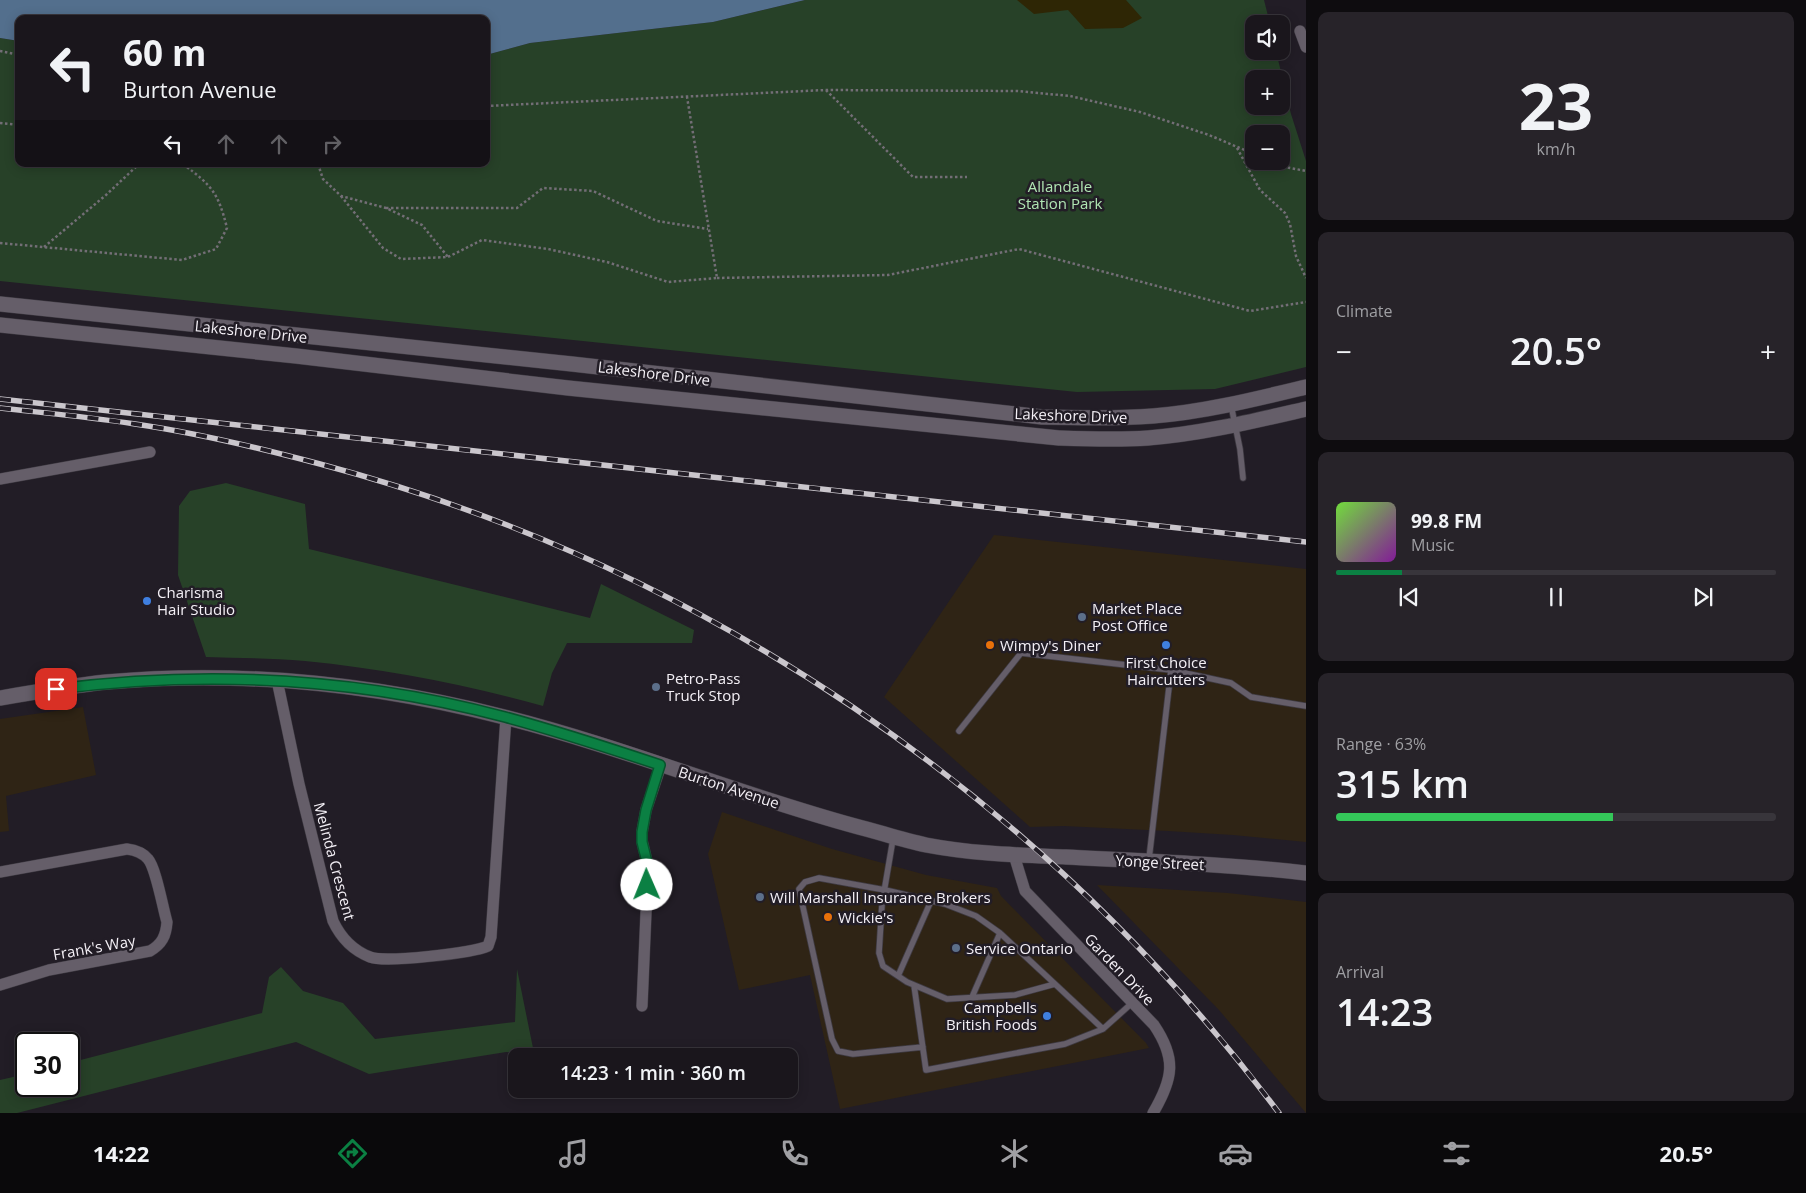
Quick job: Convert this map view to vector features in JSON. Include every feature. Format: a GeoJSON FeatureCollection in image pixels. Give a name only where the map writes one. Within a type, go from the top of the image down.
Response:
{"type":"FeatureCollection","features":[{"type":"Feature","properties":{"kind":"main road","name":"Lakeshore Drive"},"geometry":{"type":"LineString","coordinates":[[0,304],[572,364],[1042,417],[1100,418],[1154,416],[1231,404],[1306,387]]}},
{"type":"Feature","properties":{"kind":"main road","name":"Lakeshore Drive"},"geometry":{"type":"LineString","coordinates":[[0,325],[296,356],[568,388],[1060,438],[1109,440],[1148,438],[1236,425],[1306,409]]}},
{"type":"Feature","properties":{"kind":"main road","name":"Burton Avenue"},"geometry":{"type":"LineString","coordinates":[[0,698],[106,682],[204,678],[277,680],[406,696],[506,717],[810,814],[893,836],[971,853],[1014,855]]}},
{"type":"Feature","properties":{"kind":"main road","name":"Yonge Street"},"geometry":{"type":"LineString","coordinates":[[1014,855],[1242,866],[1306,873]]}},
{"type":"Feature","properties":{"kind":"street"},"geometry":{"type":"LineString","coordinates":[[1300,31],[1306,47]]}},
{"type":"Feature","properties":{"kind":"street"},"geometry":{"type":"LineString","coordinates":[[0,478],[150,452]]}},
{"type":"Feature","properties":{"kind":"street","name":"Melinda Crescent"},"geometry":{"type":"LineString","coordinates":[[277,680],[299,784],[334,920],[340,934],[349,946],[372,958],[440,956],[480,950],[488,946],[491,937],[506,717]]}},
{"type":"Feature","properties":{"kind":"street"},"geometry":{"type":"LineString","coordinates":[[642,1006],[648,866],[642,842],[642,832],[646,810],[660,765]]}},
{"type":"Feature","properties":{"kind":"street","name":"Frank's Way"},"geometry":{"type":"LineString","coordinates":[[0,872],[127,849],[134,850],[145,856],[151,865],[167,922],[162,943],[150,951],[49,970],[0,985]]}},
{"type":"Feature","properties":{"kind":"street","name":"Garden Drive"},"geometry":{"type":"LineString","coordinates":[[1014,855],[1025,891],[1154,1026],[1164,1041],[1170,1058],[1169,1074],[1166,1086],[1153,1113]]}},
{"type":"Feature","properties":{"kind":"lane"},"geometry":{"type":"LineString","coordinates":[[1231,404],[1236,425],[1243,478]]}},
{"type":"Feature","properties":{"kind":"lane"},"geometry":{"type":"LineString","coordinates":[[959,731],[1021,653],[1171,670],[1231,683],[1251,697],[1306,706]]}},
{"type":"Feature","properties":{"kind":"lane"},"geometry":{"type":"LineString","coordinates":[[1148,862],[1171,670]]}},
{"type":"Feature","properties":{"kind":"lane"},"geometry":{"type":"LineString","coordinates":[[893,836],[885,890],[879,953],[884,966],[914,985],[947,998],[1015,995],[1055,984]]}},
{"type":"Feature","properties":{"kind":"lane"},"geometry":{"type":"LineString","coordinates":[[923,1047],[853,1054],[838,1051],[832,1039],[800,889],[805,882],[819,878],[885,890],[945,904],[976,916],[1000,933],[1103,1029]]}},
{"type":"Feature","properties":{"kind":"lane"},"geometry":{"type":"LineString","coordinates":[[898,976],[931,901]]}},
{"type":"Feature","properties":{"kind":"lane"},"geometry":{"type":"LineString","coordinates":[[972,997],[1000,933]]}},
{"type":"Feature","properties":{"kind":"lane"},"geometry":{"type":"LineString","coordinates":[[914,985],[926,1070],[1065,1044],[1103,1029],[1132,1003]]}},
{"type":"Feature","properties":{"kind":"path"},"geometry":{"type":"LineString","coordinates":[[0,52],[15,54]]}},
{"type":"Feature","properties":{"kind":"path"},"geometry":{"type":"LineString","coordinates":[[826,90],[913,177],[967,176]]}},
{"type":"Feature","properties":{"kind":"path"},"geometry":{"type":"LineString","coordinates":[[490,106],[826,90],[1017,91],[1070,96],[1140,112],[1209,135],[1245,150]]}},
{"type":"Feature","properties":{"kind":"path"},"geometry":{"type":"LineString","coordinates":[[687,97],[716,278]]}},
{"type":"Feature","properties":{"kind":"path"},"geometry":{"type":"LineString","coordinates":[[0,123],[15,125]]}},
{"type":"Feature","properties":{"kind":"path"},"geometry":{"type":"LineString","coordinates":[[1236,147],[1260,190],[1285,213],[1290,224],[1296,256],[1306,278]]}},
{"type":"Feature","properties":{"kind":"path"},"geometry":{"type":"LineString","coordinates":[[44,247],[137,167]]}},
{"type":"Feature","properties":{"kind":"path"},"geometry":{"type":"LineString","coordinates":[[0,243],[182,260],[216,249],[227,228],[220,202],[206,182],[187,167]]}},
{"type":"Feature","properties":{"kind":"path"},"geometry":{"type":"LineString","coordinates":[[319,167],[323,179],[341,196],[383,248],[401,259],[448,257],[482,240],[548,249],[607,262],[668,282],[716,278],[888,274],[1019,249],[1250,312],[1306,302]]}},
{"type":"Feature","properties":{"kind":"path"},"geometry":{"type":"LineString","coordinates":[[1290,168],[1306,171]]}},
{"type":"Feature","properties":{"kind":"path"},"geometry":{"type":"LineString","coordinates":[[386,208],[517,208],[543,188],[593,191],[657,221],[709,229]]}},
{"type":"Feature","properties":{"kind":"path"},"geometry":{"type":"LineString","coordinates":[[341,196],[386,208],[422,225],[448,257]]}},
{"type":"Feature","properties":{"kind":"shaded area"},"geometry":{"type":"Polygon","coordinates":[[[994,535],[1306,569],[1306,842],[1168,831],[1064,826],[1030,827],[884,697],[994,535]]]}},
{"type":"Feature","properties":{"kind":"shaded area"},"geometry":{"type":"Polygon","coordinates":[[[83,707],[96,775],[6,796],[9,831],[0,832],[0,719],[83,707]]]}},
{"type":"Feature","properties":{"kind":"shaded area"},"geometry":{"type":"Polygon","coordinates":[[[722,812],[832,849],[926,875],[997,888],[1001,896],[1149,1048],[840,1109],[810,975],[739,990],[708,854],[722,812]]]}},
{"type":"Feature","properties":{"kind":"shaded area"},"geometry":{"type":"Polygon","coordinates":[[[1097,885],[1228,893],[1306,902],[1306,1113],[1219,1010],[1097,885]]]}},
{"type":"Feature","properties":{"kind":"green space","name":"Allandale Station Park"},"geometry":{"type":"Polygon","coordinates":[[[805,0],[1264,0],[1268,15],[1245,15],[1245,60],[1278,60],[1281,70],[1245,70],[1245,115],[1290,115],[1290,110],[1306,161],[1306,367],[1215,389],[1077,392],[0,281],[0,38],[15,40],[15,167],[490,167],[490,54],[530,43],[713,22],[805,0]]]}},
{"type":"Feature","properties":{"kind":"green space"},"geometry":{"type":"Polygon","coordinates":[[[226,483],[305,504],[309,549],[590,618],[601,584],[694,630],[692,643],[567,643],[552,673],[543,706],[454,684],[365,668],[293,660],[206,657],[178,575],[179,506],[190,491],[226,483]]]}},
{"type":"Feature","properties":{"kind":"green space"},"geometry":{"type":"Polygon","coordinates":[[[281,967],[303,991],[343,1003],[375,1039],[515,1022],[517,969],[533,1048],[508,1048],[508,1052],[369,1074],[296,1042],[80,1097],[80,1060],[262,1013],[269,977],[281,967]]]}},
{"type":"Feature","properties":{"kind":"green space"},"geometry":{"type":"Polygon","coordinates":[[[15,1077],[15,1097],[80,1097],[17,1113],[0,1113],[0,1080],[15,1077]]]}},
{"type":"Feature","properties":{"kind":"sand"},"geometry":{"type":"Polygon","coordinates":[[[1017,0],[1126,0],[1142,18],[1123,28],[1085,29],[1068,10],[1034,14],[1017,0]]]}},
{"type":"Feature","properties":{"kind":"water"},"geometry":{"type":"Polygon","coordinates":[[[0,0],[805,0],[713,22],[530,43],[490,54],[490,15],[15,15],[15,40],[0,38],[0,0]]]}},
{"type":"Feature","properties":{"kind":"railway"},"geometry":{"type":"LineString","coordinates":[[0,399],[1306,542]]}},
{"type":"Feature","properties":{"kind":"railway"},"geometry":{"type":"LineString","coordinates":[[0,408],[101,419],[182,432],[228,441],[320,464],[461,508],[598,564],[729,630],[854,708],[972,795],[1083,892],[1185,999],[1279,1113]]}},
{"type":"Feature","properties":{"kind":"place","name":"Charisma Hair Studio"},"geometry":{"type":"Point","coordinates":[147,601]}},
{"type":"Feature","properties":{"kind":"place","name":"Market Place Post Office"},"geometry":{"type":"Point","coordinates":[1082,617]}},
{"type":"Feature","properties":{"kind":"place","name":"Wimpy's Diner"},"geometry":{"type":"Point","coordinates":[990,645]}},
{"type":"Feature","properties":{"kind":"place","name":"First Choice Haircutters"},"geometry":{"type":"Point","coordinates":[1166,645]}},
{"type":"Feature","properties":{"kind":"place","name":"Petro-Pass Truck Stop"},"geometry":{"type":"Point","coordinates":[656,687]}},
{"type":"Feature","properties":{"kind":"place","name":"Will Marshall Insurance Brokers"},"geometry":{"type":"Point","coordinates":[760,897]}},
{"type":"Feature","properties":{"kind":"place","name":"Wickie's"},"geometry":{"type":"Point","coordinates":[828,917]}},
{"type":"Feature","properties":{"kind":"place","name":"Service Ontario"},"geometry":{"type":"Point","coordinates":[956,948]}},
{"type":"Feature","properties":{"kind":"place","name":"Campbells British Foods"},"geometry":{"type":"Point","coordinates":[1047,1016]}},
{"type":"Feature","properties":{"kind":"route"},"geometry":{"type":"LineString","coordinates":[[56,689],[106,682],[221,678],[299,682],[362,689],[445,703],[506,717],[660,765],[646,810],[642,832],[642,842],[648,866],[647,885]]}}]}
